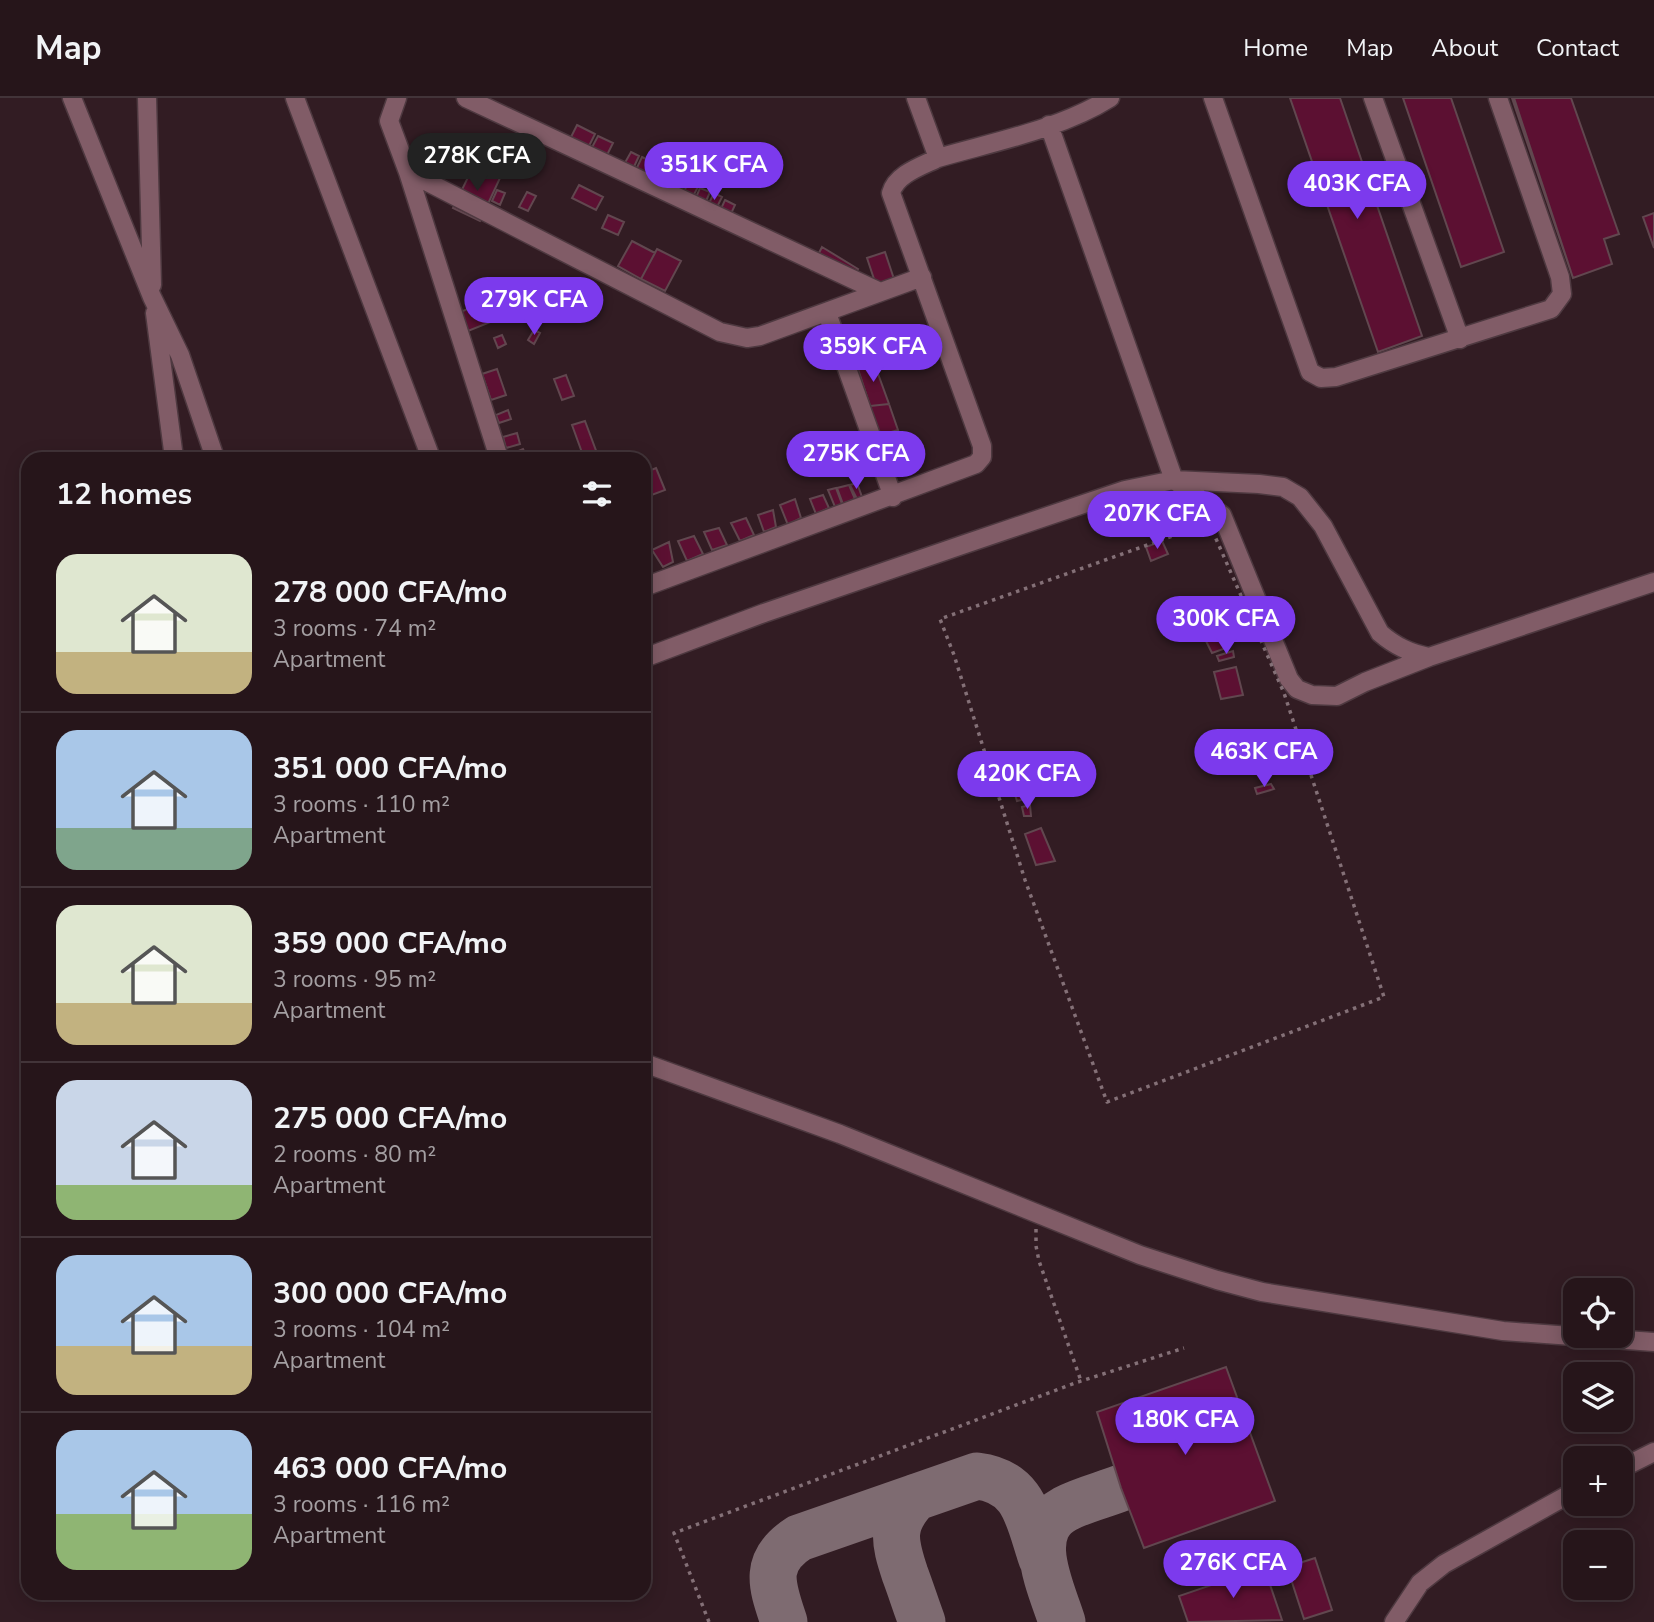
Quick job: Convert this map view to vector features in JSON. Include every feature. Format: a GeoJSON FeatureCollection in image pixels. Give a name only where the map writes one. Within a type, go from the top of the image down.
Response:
{"type":"FeatureCollection","features":[{"type":"Feature","properties":{"kind":"lane"},"geometry":{"type":"LineString","coordinates":[[72,98],[152,296],[180,355],[213,452]]}},
{"type":"Feature","properties":{"kind":"lane"},"geometry":{"type":"LineString","coordinates":[[147,98],[152,296],[173,452]]}},
{"type":"Feature","properties":{"kind":"lane"},"geometry":{"type":"LineString","coordinates":[[295,98],[429,452]]}},
{"type":"Feature","properties":{"kind":"lane"},"geometry":{"type":"LineString","coordinates":[[397,98],[389,121],[408,172],[497,452]]}},
{"type":"Feature","properties":{"kind":"lane"},"geometry":{"type":"LineString","coordinates":[[466,98],[880,292]]}},
{"type":"Feature","properties":{"kind":"lane"},"geometry":{"type":"LineString","coordinates":[[916,98],[938,158]]}},
{"type":"Feature","properties":{"kind":"lane"},"geometry":{"type":"LineString","coordinates":[[651,584],[976,464],[982,457],[982,446],[891,193],[893,185],[900,178],[938,158],[1049,125],[1091,110],[1110,98]]}},
{"type":"Feature","properties":{"kind":"lane"},"geometry":{"type":"LineString","coordinates":[[1213,98],[1310,372],[1321,378],[1336,377],[1551,309],[1562,294],[1560,277],[1498,98]]}},
{"type":"Feature","properties":{"kind":"lane"},"geometry":{"type":"LineString","coordinates":[[1373,98],[1460,339]]}},
{"type":"Feature","properties":{"kind":"lane"},"geometry":{"type":"LineString","coordinates":[[1049,125],[1174,480],[1222,515],[1289,679],[1297,690],[1312,695],[1337,696],[1429,657],[1654,582]]}},
{"type":"Feature","properties":{"kind":"lane"},"geometry":{"type":"LineString","coordinates":[[408,172],[720,332],[747,338],[827,313],[922,277]]}},
{"type":"Feature","properties":{"kind":"lane"},"geometry":{"type":"LineString","coordinates":[[827,313],[893,497]]}},
{"type":"Feature","properties":{"kind":"lane"},"geometry":{"type":"LineString","coordinates":[[651,655],[764,613],[1125,490],[1174,480],[1283,487],[1300,497],[1323,526],[1380,633],[1394,645],[1413,654],[1429,657]]}},
{"type":"Feature","properties":{"kind":"lane"},"geometry":{"type":"LineString","coordinates":[[651,1066],[840,1134],[1140,1255],[1217,1280],[1262,1292],[1503,1331],[1654,1342]]}},
{"type":"Feature","properties":{"kind":"lane"},"geometry":{"type":"LineString","coordinates":[[1633,1462],[1654,1452]]}},
{"type":"Feature","properties":{"kind":"lane"},"geometry":{"type":"LineString","coordinates":[[1394,1622],[1420,1583],[1444,1564],[1563,1498]]}},
{"type":"Feature","properties":{"kind":"path"},"geometry":{"type":"LineString","coordinates":[[1209,523],[1284,693],[1384,997],[1107,1102],[1025,880],[954,655],[940,619],[1209,523]]}},
{"type":"Feature","properties":{"kind":"path"},"geometry":{"type":"LineString","coordinates":[[1037,1212],[1035,1245],[1039,1261],[1081,1381]]}},
{"type":"Feature","properties":{"kind":"path"},"geometry":{"type":"LineString","coordinates":[[709,1622],[674,1533],[1081,1381],[1184,1348]]}},
{"type":"Feature","properties":{"kind":"building"},"geometry":{"type":"Polygon","coordinates":[[[1290,98],[1340,98],[1422,336],[1378,352],[1290,98]]]}},
{"type":"Feature","properties":{"kind":"building"},"geometry":{"type":"Polygon","coordinates":[[[1403,98],[1451,98],[1504,252],[1461,267],[1403,98]]]}},
{"type":"Feature","properties":{"kind":"building"},"geometry":{"type":"Polygon","coordinates":[[[1512,98],[1571,98],[1619,234],[1604,239],[1612,264],[1573,278],[1512,98]]]}},
{"type":"Feature","properties":{"kind":"building"},"geometry":{"type":"Polygon","coordinates":[[[1514,98],[1571,98],[1619,234],[1604,239],[1612,264],[1573,278],[1514,98]]]}},
{"type":"Feature","properties":{"kind":"building"},"geometry":{"type":"Polygon","coordinates":[[[577,125],[595,134],[586,152],[568,143],[577,125]]]}},
{"type":"Feature","properties":{"kind":"building"},"geometry":{"type":"Polygon","coordinates":[[[598,136],[613,143],[604,161],[589,153],[598,136]]]}},
{"type":"Feature","properties":{"kind":"building"},"geometry":{"type":"Polygon","coordinates":[[[431,151],[450,160],[443,173],[425,165],[431,151]]]}},
{"type":"Feature","properties":{"kind":"building"},"geometry":{"type":"Polygon","coordinates":[[[631,152],[639,156],[631,173],[622,168],[631,152]]]}},
{"type":"Feature","properties":{"kind":"building"},"geometry":{"type":"Polygon","coordinates":[[[642,157],[650,161],[642,178],[634,174],[642,157]]]}},
{"type":"Feature","properties":{"kind":"building"},"geometry":{"type":"Polygon","coordinates":[[[654,164],[662,169],[654,183],[646,179],[654,164]]]}},
{"type":"Feature","properties":{"kind":"building"},"geometry":{"type":"Polygon","coordinates":[[[474,165],[500,178],[480,221],[453,208],[474,165]]]}},
{"type":"Feature","properties":{"kind":"building"},"geometry":{"type":"Polygon","coordinates":[[[666,169],[674,174],[666,189],[658,184],[666,169]]]}},
{"type":"Feature","properties":{"kind":"building"},"geometry":{"type":"Polygon","coordinates":[[[678,174],[685,178],[677,193],[670,190],[678,174]]]}},
{"type":"Feature","properties":{"kind":"building"},"geometry":{"type":"Polygon","coordinates":[[[690,180],[699,185],[691,200],[682,195],[690,180]]]}},
{"type":"Feature","properties":{"kind":"building"},"geometry":{"type":"Polygon","coordinates":[[[579,185],[603,197],[596,210],[572,198],[579,185]]]}},
{"type":"Feature","properties":{"kind":"building"},"geometry":{"type":"Polygon","coordinates":[[[700,188],[710,192],[704,206],[694,202],[700,188]]]}},
{"type":"Feature","properties":{"kind":"building"},"geometry":{"type":"Polygon","coordinates":[[[497,190],[505,193],[500,205],[492,201],[497,190]]]}},
{"type":"Feature","properties":{"kind":"building"},"geometry":{"type":"Polygon","coordinates":[[[527,192],[536,196],[528,211],[519,207],[527,192]]]}},
{"type":"Feature","properties":{"kind":"building"},"geometry":{"type":"Polygon","coordinates":[[[714,193],[722,197],[715,211],[707,207],[714,193]]]}},
{"type":"Feature","properties":{"kind":"building"},"geometry":{"type":"Polygon","coordinates":[[[725,200],[735,205],[729,218],[719,213],[725,200]]]}},
{"type":"Feature","properties":{"kind":"building"},"geometry":{"type":"Polygon","coordinates":[[[1654,213],[1654,248],[1643,217],[1654,213]]]}},
{"type":"Feature","properties":{"kind":"building"},"geometry":{"type":"Polygon","coordinates":[[[608,215],[624,222],[618,235],[602,228],[608,215]]]}},
{"type":"Feature","properties":{"kind":"building"},"geometry":{"type":"Polygon","coordinates":[[[632,241],[655,253],[641,279],[618,266],[632,241]]]}},
{"type":"Feature","properties":{"kind":"building"},"geometry":{"type":"Polygon","coordinates":[[[822,247],[858,269],[853,277],[818,255],[822,247]]]}},
{"type":"Feature","properties":{"kind":"building"},"geometry":{"type":"Polygon","coordinates":[[[657,249],[681,261],[665,291],[641,279],[657,249]]]}},
{"type":"Feature","properties":{"kind":"building"},"geometry":{"type":"Polygon","coordinates":[[[885,252],[894,279],[876,285],[867,258],[885,252]]]}},
{"type":"Feature","properties":{"kind":"building"},"geometry":{"type":"Polygon","coordinates":[[[496,298],[503,317],[468,331],[460,312],[496,298]]]}},
{"type":"Feature","properties":{"kind":"building"},"geometry":{"type":"Polygon","coordinates":[[[534,330],[540,333],[534,344],[528,340],[534,330]]]}},
{"type":"Feature","properties":{"kind":"building"},"geometry":{"type":"Polygon","coordinates":[[[502,335],[506,344],[498,348],[494,338],[502,335]]]}},
{"type":"Feature","properties":{"kind":"building"},"geometry":{"type":"Polygon","coordinates":[[[873,360],[889,404],[870,406],[857,366],[873,360]]]}},
{"type":"Feature","properties":{"kind":"building"},"geometry":{"type":"Polygon","coordinates":[[[497,369],[506,395],[491,400],[482,374],[497,369]]]}},
{"type":"Feature","properties":{"kind":"building"},"geometry":{"type":"Polygon","coordinates":[[[566,375],[574,396],[562,400],[554,379],[566,375]]]}},
{"type":"Feature","properties":{"kind":"building"},"geometry":{"type":"Polygon","coordinates":[[[889,404],[898,430],[878,436],[870,406],[889,404]]]}},
{"type":"Feature","properties":{"kind":"building"},"geometry":{"type":"Polygon","coordinates":[[[508,410],[511,419],[499,423],[496,415],[508,410]]]}},
{"type":"Feature","properties":{"kind":"building"},"geometry":{"type":"Polygon","coordinates":[[[585,421],[597,452],[582,452],[572,425],[585,421]]]}},
{"type":"Feature","properties":{"kind":"building"},"geometry":{"type":"Polygon","coordinates":[[[517,433],[520,444],[506,448],[503,437],[517,433]]]}},
{"type":"Feature","properties":{"kind":"building"},"geometry":{"type":"Polygon","coordinates":[[[656,468],[665,490],[651,495],[651,470],[656,468]]]}},
{"type":"Feature","properties":{"kind":"building"},"geometry":{"type":"Polygon","coordinates":[[[857,483],[862,497],[857,499],[850,485],[857,483]]]}},
{"type":"Feature","properties":{"kind":"building"},"geometry":{"type":"Polygon","coordinates":[[[849,485],[855,499],[843,504],[837,488],[849,485]]]}},
{"type":"Feature","properties":{"kind":"building"},"geometry":{"type":"Polygon","coordinates":[[[836,488],[842,504],[835,507],[828,490],[836,488]]]}},
{"type":"Feature","properties":{"kind":"building"},"geometry":{"type":"Polygon","coordinates":[[[823,495],[829,508],[816,514],[810,499],[823,495]]]}},
{"type":"Feature","properties":{"kind":"building"},"geometry":{"type":"Polygon","coordinates":[[[795,499],[801,518],[788,525],[780,505],[795,499]]]}},
{"type":"Feature","properties":{"kind":"building"},"geometry":{"type":"Polygon","coordinates":[[[773,510],[776,527],[764,532],[758,515],[773,510]]]}},
{"type":"Feature","properties":{"kind":"building"},"geometry":{"type":"Polygon","coordinates":[[[746,518],[754,535],[740,541],[731,523],[746,518]]]}},
{"type":"Feature","properties":{"kind":"building"},"geometry":{"type":"Polygon","coordinates":[[[719,528],[727,545],[712,550],[704,532],[719,528]]]}},
{"type":"Feature","properties":{"kind":"building"},"geometry":{"type":"Polygon","coordinates":[[[694,536],[703,554],[687,561],[678,541],[694,536]]]}},
{"type":"Feature","properties":{"kind":"building"},"geometry":{"type":"Polygon","coordinates":[[[1162,541],[1168,554],[1151,561],[1146,547],[1162,541]]]}},
{"type":"Feature","properties":{"kind":"building"},"geometry":{"type":"Polygon","coordinates":[[[669,542],[673,562],[663,567],[652,550],[669,542]]]}},
{"type":"Feature","properties":{"kind":"building"},"geometry":{"type":"Polygon","coordinates":[[[1219,627],[1229,647],[1212,653],[1202,633],[1219,627]]]}},
{"type":"Feature","properties":{"kind":"building"},"geometry":{"type":"Polygon","coordinates":[[[1233,651],[1234,657],[1219,661],[1217,656],[1233,651]]]}},
{"type":"Feature","properties":{"kind":"building"},"geometry":{"type":"Polygon","coordinates":[[[1236,667],[1243,695],[1221,699],[1214,672],[1236,667]]]}},
{"type":"Feature","properties":{"kind":"building"},"geometry":{"type":"Polygon","coordinates":[[[1026,778],[1033,797],[1017,801],[1011,781],[1026,778]]]}},
{"type":"Feature","properties":{"kind":"building"},"geometry":{"type":"Polygon","coordinates":[[[1271,784],[1274,789],[1257,794],[1255,788],[1271,784]]]}},
{"type":"Feature","properties":{"kind":"building"},"geometry":{"type":"Polygon","coordinates":[[[1030,805],[1031,816],[1024,816],[1022,807],[1030,805]]]}},
{"type":"Feature","properties":{"kind":"building"},"geometry":{"type":"Polygon","coordinates":[[[1041,828],[1055,861],[1036,865],[1025,834],[1041,828]]]}},
{"type":"Feature","properties":{"kind":"building"},"geometry":{"type":"Polygon","coordinates":[[[1226,1367],[1275,1501],[1144,1548],[1121,1488],[1097,1412],[1226,1367]]]}},
{"type":"Feature","properties":{"kind":"building"},"geometry":{"type":"Polygon","coordinates":[[[1315,1558],[1332,1610],[1304,1619],[1287,1567],[1315,1558]]]}},
{"type":"Feature","properties":{"kind":"building"},"geometry":{"type":"Polygon","coordinates":[[[1264,1567],[1282,1620],[1188,1622],[1179,1596],[1264,1567]]]}},
{"type":"Feature","properties":{"kind":"taxiway"},"geometry":{"type":"LineString","coordinates":[[784,1622],[773,1576],[779,1556],[787,1547],[799,1538],[977,1476],[1006,1486],[1015,1494],[1028,1517],[1042,1559]]}},
{"type":"Feature","properties":{"kind":"taxiway"},"geometry":{"type":"LineString","coordinates":[[1062,1622],[1047,1578],[1043,1546],[1045,1532],[1052,1519],[1065,1509],[1121,1488]]}},
{"type":"Feature","properties":{"kind":"taxiway"},"geometry":{"type":"LineString","coordinates":[[916,1497],[898,1525],[897,1542],[901,1562],[922,1622]]}}]}
